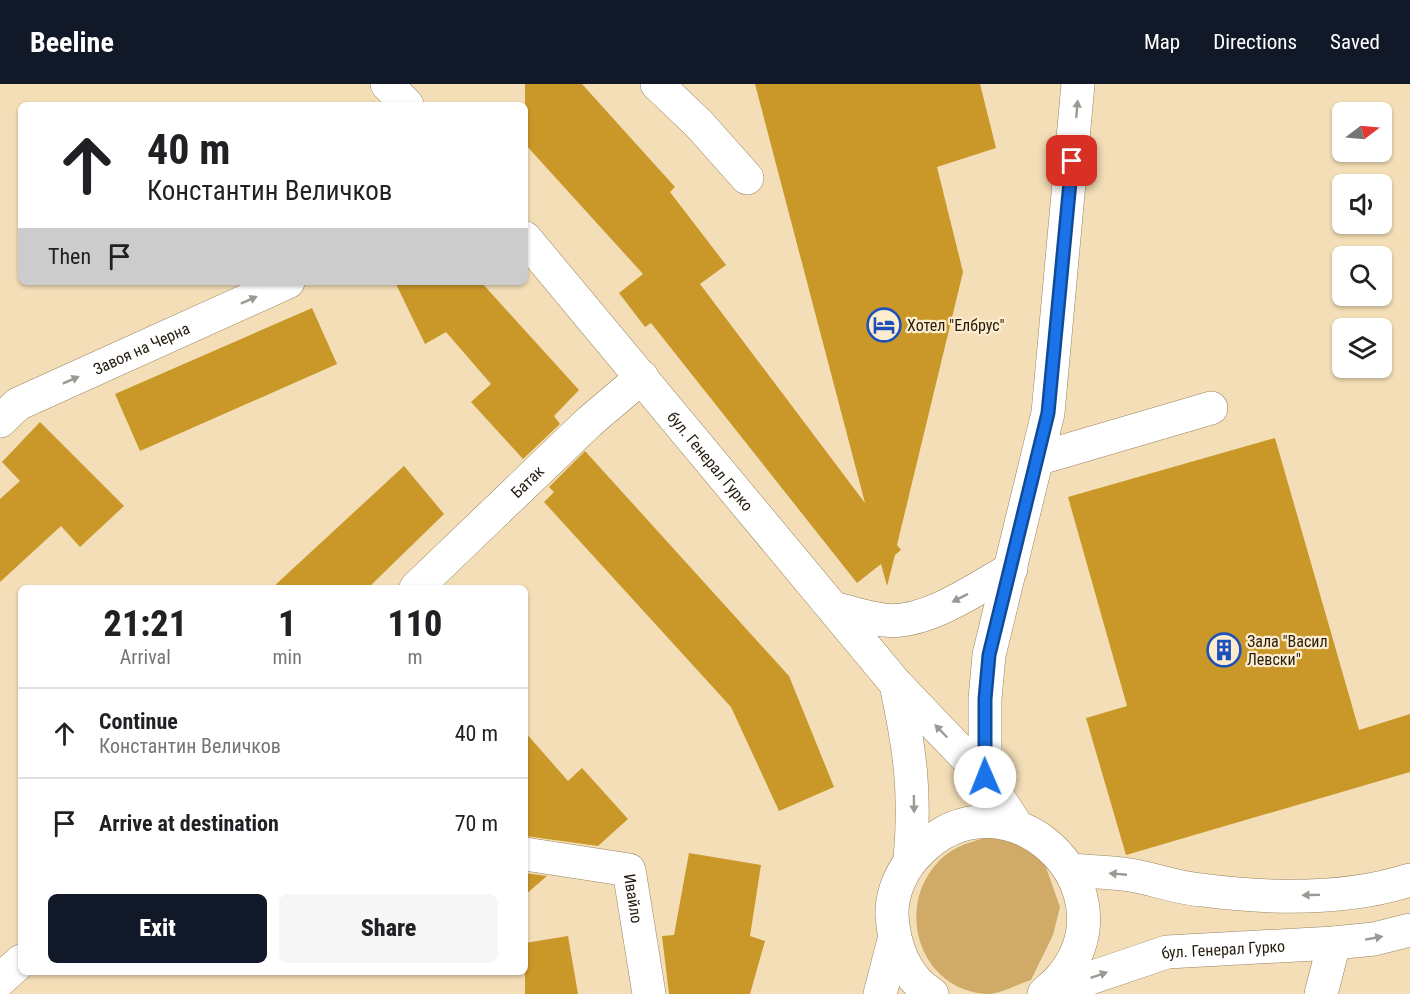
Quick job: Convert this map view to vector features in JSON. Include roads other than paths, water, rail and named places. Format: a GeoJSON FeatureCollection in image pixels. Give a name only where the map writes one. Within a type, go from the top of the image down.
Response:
{"type":"FeatureCollection","features":[{"type":"Feature","properties":{"kind":"street"},"geometry":{"type":"LineString","coordinates":[[387,84],[404,102]]}},
{"type":"Feature","properties":{"kind":"street"},"geometry":{"type":"LineString","coordinates":[[657,84],[699,124],[747,178]]}},
{"type":"Feature","properties":{"kind":"street"},"geometry":{"type":"LineString","coordinates":[[985,777],[985,699],[989,655],[1048,413],[1078,84]]}},
{"type":"Feature","properties":{"kind":"street","name":"бул. Генерал Гурко"},"geometry":{"type":"LineString","coordinates":[[528,242],[896,684],[985,777],[1017,826]]}},
{"type":"Feature","properties":{"kind":"street","name":"Завоя на Черна"},"geometry":{"type":"LineString","coordinates":[[6,403],[281,285]]}},
{"type":"Feature","properties":{"kind":"street","name":"Батак"},"geometry":{"type":"LineString","coordinates":[[419,585],[589,422],[642,377]]}},
{"type":"Feature","properties":{"kind":"street"},"geometry":{"type":"LineString","coordinates":[[1037,459],[1211,408]]}},
{"type":"Feature","properties":{"kind":"street"},"geometry":{"type":"LineString","coordinates":[[833,608],[885,621],[922,616],[960,598],[1011,569]]}},
{"type":"Feature","properties":{"kind":"street"},"geometry":{"type":"LineString","coordinates":[[880,994],[894,940],[892,912],[895,894],[910,860],[914,812],[913,779],[896,684]]}},
{"type":"Feature","properties":{"kind":"street"},"geometry":{"type":"LineString","coordinates":[[910,860],[931,839],[957,826],[987,821],[1017,826],[1048,843],[1071,870],[1080,896],[1083,923],[1077,950],[1064,975],[1044,994]]}},
{"type":"Feature","properties":{"kind":"street","name":"Ивайло"},"geometry":{"type":"LineString","coordinates":[[528,854],[629,870],[649,994]]}},
{"type":"Feature","properties":{"kind":"street"},"geometry":{"type":"LineString","coordinates":[[1071,870],[1131,875],[1199,890],[1258,896],[1319,896],[1379,889],[1410,880]]}},
{"type":"Feature","properties":{"kind":"street","name":"бул. Генерал Гурко"},"geometry":{"type":"LineString","coordinates":[[1044,994],[1167,952],[1334,943],[1374,939],[1410,930]]}},
{"type":"Feature","properties":{"kind":"street"},"geometry":{"type":"LineString","coordinates":[[894,940],[905,966],[923,988],[932,994]]}},
{"type":"Feature","properties":{"kind":"street"},"geometry":{"type":"LineString","coordinates":[[1321,994],[1334,943]]}},
{"type":"Feature","properties":{"kind":"street"},"geometry":{"type":"LineString","coordinates":[[0,980],[18,964]]}},
{"type":"Feature","properties":{"kind":"place","name":"Хотел \"Елбрус\""},"geometry":{"type":"Point","coordinates":[884,325]}},
{"type":"Feature","properties":{"kind":"place","name":"Зала \"Васил Левски\""},"geometry":{"type":"Point","coordinates":[1224,650]}}]}
